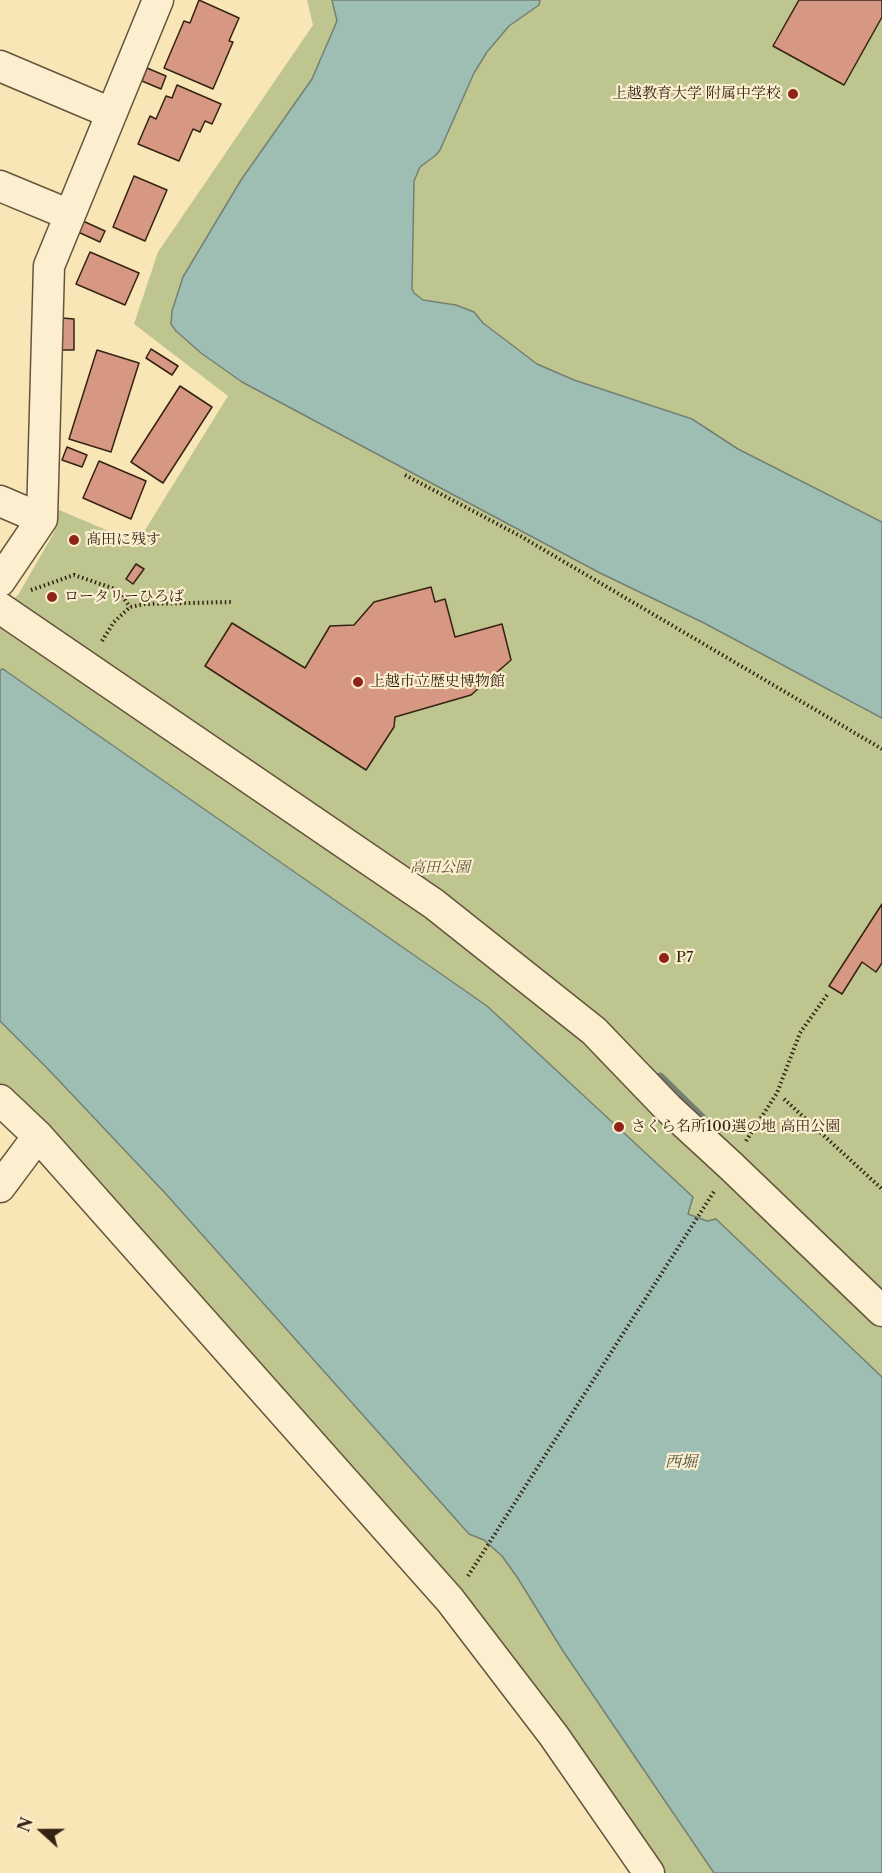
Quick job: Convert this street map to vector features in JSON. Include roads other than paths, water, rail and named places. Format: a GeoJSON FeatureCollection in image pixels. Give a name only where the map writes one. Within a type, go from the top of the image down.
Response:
{"type":"FeatureCollection","features":[{"type":"Feature","properties":{"kind":"street"},"geometry":{"type":"LineString","coordinates":[[0,581],[42,519],[49,266],[158,0]]}},
{"type":"Feature","properties":{"kind":"street"},"geometry":{"type":"LineString","coordinates":[[0,66],[111,114]]}},
{"type":"Feature","properties":{"kind":"street"},"geometry":{"type":"LineString","coordinates":[[0,186],[70,215]]}},
{"type":"Feature","properties":{"kind":"street"},"geometry":{"type":"LineString","coordinates":[[0,501],[42,519]]}},
{"type":"Feature","properties":{"kind":"street"},"geometry":{"type":"LineString","coordinates":[[0,608],[434,904],[594,1031],[669,1108],[882,1311]]}},
{"type":"Feature","properties":{"kind":"street"},"geometry":{"type":"LineString","coordinates":[[0,1100],[38,1136],[450,1600],[554,1736],[649,1873]]}},
{"type":"Feature","properties":{"kind":"street"},"geometry":{"type":"LineString","coordinates":[[0,1187],[38,1136]]}},
{"type":"Feature","properties":{"kind":"water"},"geometry":{"type":"Polygon","coordinates":[[[332,0],[540,0],[539,5],[509,26],[487,52],[474,73],[440,150],[420,167],[414,181],[412,289],[423,300],[456,305],[474,312],[483,323],[537,364],[574,380],[692,419],[738,449],[882,522],[882,718],[704,623],[600,573],[242,382],[201,353],[176,331],[171,324],[172,311],[183,277],[241,180],[312,79],[337,21],[332,0]]]}},
{"type":"Feature","properties":{"kind":"water","name":"西堀"},"geometry":{"type":"Polygon","coordinates":[[[3,669],[487,1006],[693,1197],[688,1214],[707,1221],[716,1219],[882,1377],[882,1873],[714,1873],[563,1651],[502,1556],[484,1540],[469,1534],[165,1193],[0,1021],[0,670],[3,669]]]}},
{"type":"Feature","properties":{"kind":"waterway"},"geometry":{"type":"LineString","coordinates":[[660,1077],[716,1132]]}},
{"type":"Feature","properties":{"kind":"place","name":"上越教育大学 附属中学校"},"geometry":{"type":"Point","coordinates":[793,94]}},
{"type":"Feature","properties":{"kind":"place","name":"髙田に残す"},"geometry":{"type":"Point","coordinates":[74,540]}},
{"type":"Feature","properties":{"kind":"place","name":"ロータリーひろば"},"geometry":{"type":"Point","coordinates":[52,597]}},
{"type":"Feature","properties":{"kind":"place","name":"上越市立歴史博物館"},"geometry":{"type":"Point","coordinates":[358,682]}},
{"type":"Feature","properties":{"kind":"place","name":"P7"},"geometry":{"type":"Point","coordinates":[664,958]}},
{"type":"Feature","properties":{"kind":"place","name":"さくら名所100選の地 高田公園"},"geometry":{"type":"Point","coordinates":[619,1127]}},
{"type":"Feature","properties":{"kind":"park label","name":"高田公園"},"geometry":{"type":"Point","coordinates":[440,868]}}]}
